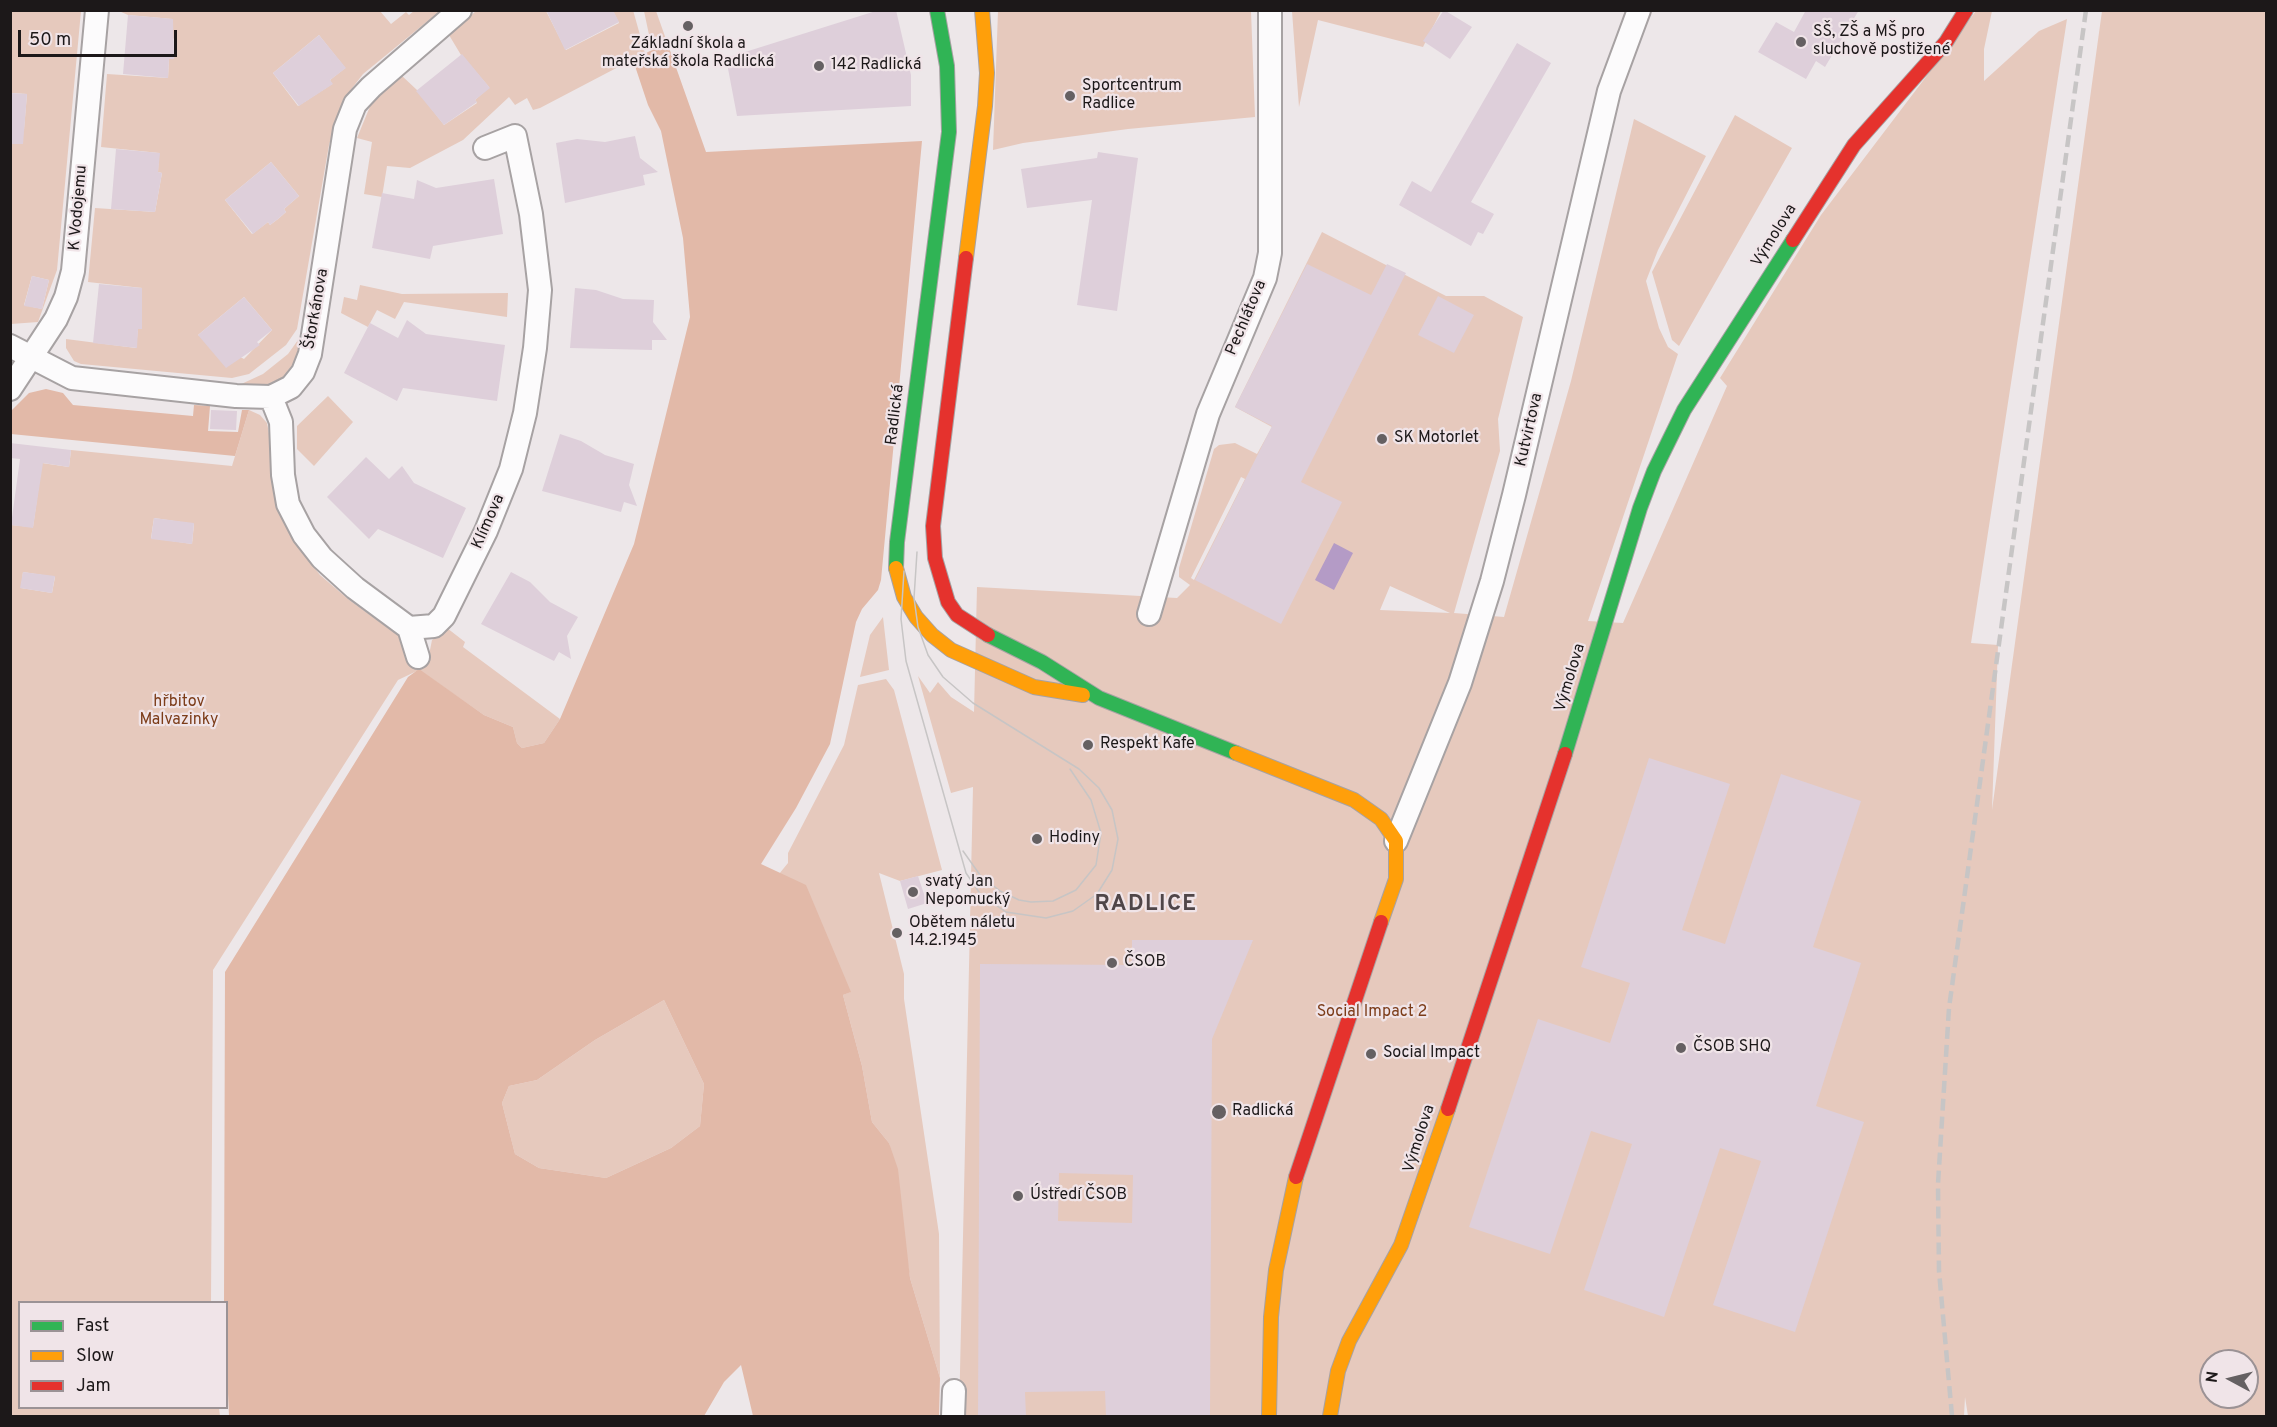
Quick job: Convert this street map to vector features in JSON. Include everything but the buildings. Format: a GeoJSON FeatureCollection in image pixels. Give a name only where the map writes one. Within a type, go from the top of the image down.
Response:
{"type":"FeatureCollection","features":[{"type":"Feature","properties":{"kind":"main road","name":"Radlická"},"geometry":{"type":"LineString","coordinates":[[937,10],[947,66],[949,132],[897,542],[896,572],[904,597],[916,617],[932,635],[951,650],[1034,687],[1098,698]]}},
{"type":"Feature","properties":{"kind":"main road","name":"Radlická"},"geometry":{"type":"LineString","coordinates":[[982,10],[987,73],[985,106],[933,526],[935,558],[948,602],[963,620],[1021,654],[1042,662],[1098,698],[1354,800],[1381,819],[1396,841]]}},
{"type":"Feature","properties":{"kind":"main road","name":"Výmolova"},"geometry":{"type":"LineString","coordinates":[[1329,1416],[1338,1371],[1349,1341],[1397,1255],[1414,1212],[1576,720],[1640,508],[1654,471],[1684,410],[1854,145],[1946,42],[1966,10]]}},
{"type":"Feature","properties":{"kind":"main road"},"geometry":{"type":"LineString","coordinates":[[1269,1416],[1271,1317],[1276,1270],[1294,1182],[1396,879],[1396,841]]}},
{"type":"Feature","properties":{"kind":"street","name":"K Vodojemu"},"geometry":{"type":"LineString","coordinates":[[10,389],[34,357],[56,319],[66,297],[73,271],[97,10]]}},
{"type":"Feature","properties":{"kind":"street","name":"Štorkánova"},"geometry":{"type":"LineString","coordinates":[[271,397],[291,387],[303,372],[310,354],[345,129],[355,104],[371,87],[460,10]]}},
{"type":"Feature","properties":{"kind":"street","name":"Pechlátova"},"geometry":{"type":"LineString","coordinates":[[1149,614],[1208,414],[1265,278],[1270,254],[1270,10]]}},
{"type":"Feature","properties":{"kind":"street","name":"Kutvirtova"},"geometry":{"type":"LineString","coordinates":[[1396,841],[1460,683],[1491,581],[1514,495],[1606,101],[1624,45],[1639,10]]}},
{"type":"Feature","properties":{"kind":"street","name":"Klímova"},"geometry":{"type":"LineString","coordinates":[[409,628],[434,626],[444,616],[486,531],[507,479],[525,413],[540,290],[531,214],[515,136],[485,148]]}},
{"type":"Feature","properties":{"kind":"street"},"geometry":{"type":"LineString","coordinates":[[10,346],[72,378],[271,397],[281,422],[283,475],[288,504],[304,535],[322,558],[355,588],[409,628],[418,657]]}},
{"type":"Feature","properties":{"kind":"street"},"geometry":{"type":"LineString","coordinates":[[953,1416],[954,1391]]}},
{"type":"Feature","properties":{"kind":"green space"},"geometry":{"type":"Polygon","coordinates":[[[633,10],[645,53],[540,108],[533,110],[527,98],[515,105],[509,97],[463,140],[410,168],[387,166],[382,197],[364,194],[372,142],[357,138],[371,104],[382,90],[401,75],[417,90],[444,125],[477,103],[475,100],[489,87],[461,55],[449,35],[476,11],[546,11],[566,50],[619,23],[613,11],[633,10]]]}},
{"type":"Feature","properties":{"kind":"green space"},"geometry":{"type":"Polygon","coordinates":[[[11,11],[81,11],[57,270],[38,322],[11,324],[11,128],[24,129],[27,94],[11,93],[11,11]],[[32,276],[24,305],[42,309],[49,280],[32,276]]]}},
{"type":"Feature","properties":{"kind":"green space"},"geometry":{"type":"Polygon","coordinates":[[[119,11],[380,11],[391,24],[406,12],[409,15],[414,11],[440,11],[363,74],[343,100],[329,145],[297,329],[286,345],[249,374],[232,378],[81,364],[74,361],[66,348],[66,339],[136,348],[138,329],[142,328],[142,288],[88,282],[95,208],[155,212],[162,173],[158,172],[159,153],[101,147],[107,74],[168,78],[169,59],[174,59],[175,39],[171,38],[172,19],[128,15],[119,11]],[[319,35],[273,73],[298,106],[332,84],[330,80],[345,68],[319,35]],[[271,162],[225,200],[252,234],[268,222],[270,225],[278,219],[286,212],[284,209],[299,196],[271,162]],[[244,297],[198,335],[244,359],[272,330],[244,297]]]}},
{"type":"Feature","properties":{"kind":"green space"},"geometry":{"type":"Polygon","coordinates":[[[644,11],[656,11],[667,42],[652,49],[644,11]]]}},
{"type":"Feature","properties":{"kind":"green space","name":"Sportcentrum Radlice"},"geometry":{"type":"Polygon","coordinates":[[[998,11],[1251,11],[1255,117],[1128,129],[1023,143],[993,150],[998,11]]]}},
{"type":"Feature","properties":{"kind":"green space"},"geometry":{"type":"Polygon","coordinates":[[[1292,11],[1441,11],[1423,47],[1318,20],[1299,107],[1292,11]]]}},
{"type":"Feature","properties":{"kind":"green space","name":"Social Impact 2"},"geometry":{"type":"Polygon","coordinates":[[[1976,11],[1992,11],[1984,49],[1984,81],[2039,31],[2067,19],[1971,643],[1998,645],[1992,810],[2102,11],[2266,11],[2266,1416],[1968,1416],[1965,1397],[1964,1416],[959,1416],[973,787],[951,793],[918,676],[930,693],[938,682],[951,697],[974,712],[977,587],[1177,598],[1190,585],[1179,577],[1179,568],[1214,449],[1219,445],[1235,443],[1257,454],[1272,427],[1235,407],[1322,232],[1446,296],[1484,296],[1523,317],[1498,419],[1500,451],[1454,613],[1504,617],[1571,381],[1634,119],[1706,156],[1658,250],[1646,281],[1659,328],[1668,347],[1678,354],[1588,621],[1623,623],[1727,386],[1720,378],[1821,215],[1976,11]],[[1241,477],[1191,578],[1194,580],[1245,479],[1241,477]],[[1390,586],[1380,610],[1450,613],[1390,586]]]}},
{"type":"Feature","properties":{"kind":"green space"},"geometry":{"type":"Polygon","coordinates":[[[1735,115],[1792,148],[1679,346],[1672,340],[1652,272],[1735,115]]]}},
{"type":"Feature","properties":{"kind":"green space"},"geometry":{"type":"Polygon","coordinates":[[[360,285],[402,294],[508,293],[507,317],[404,302],[395,319],[377,310],[368,327],[341,313],[344,297],[357,300],[360,285]]]}},
{"type":"Feature","properties":{"kind":"green space"},"geometry":{"type":"Polygon","coordinates":[[[303,333],[294,363],[283,377],[260,388],[237,386],[263,374],[288,354],[303,333]]]}},
{"type":"Feature","properties":{"kind":"green space"},"geometry":{"type":"Polygon","coordinates":[[[328,396],[353,422],[314,466],[297,449],[297,426],[328,396]]]}},
{"type":"Feature","properties":{"kind":"green space","name":"hřbitov Malvazinky"},"geometry":{"type":"Polygon","coordinates":[[[249,410],[260,415],[267,423],[287,527],[296,544],[320,575],[348,599],[392,631],[405,637],[412,657],[429,655],[432,640],[447,628],[465,642],[463,647],[560,719],[544,743],[522,748],[517,743],[513,727],[484,715],[419,670],[398,680],[213,970],[211,1301],[18,1301],[18,1409],[219,1409],[220,1416],[11,1416],[11,525],[33,527],[42,463],[69,467],[71,450],[232,466],[249,410]],[[154,518],[151,538],[192,544],[194,524],[154,518]],[[23,572],[21,588],[52,593],[55,577],[23,572]]]}},
{"type":"Feature","properties":{"kind":"green space"},"geometry":{"type":"Polygon","coordinates":[[[883,617],[889,670],[860,677],[870,635],[883,617]]]}},
{"type":"Feature","properties":{"kind":"green space"},"geometry":{"type":"Polygon","coordinates":[[[886,679],[894,690],[942,870],[900,881],[879,873],[904,974],[904,999],[939,1234],[940,1378],[910,1278],[889,1143],[872,1122],[862,1066],[843,995],[850,992],[779,874],[788,863],[788,853],[844,745],[858,685],[886,679]]]}},
{"type":"Feature","properties":{"kind":"green space"},"geometry":{"type":"Polygon","coordinates":[[[664,1000],[704,1084],[700,1126],[671,1148],[606,1178],[539,1168],[515,1154],[502,1103],[509,1086],[537,1080],[595,1040],[664,1000]]]}},
{"type":"Feature","properties":{"kind":"shaded area"},"geometry":{"type":"Polygon","coordinates":[[[667,42],[706,152],[922,141],[881,580],[878,590],[862,609],[856,622],[830,744],[796,808],[761,864],[806,885],[851,992],[843,995],[862,1066],[872,1122],[889,1143],[898,1169],[910,1278],[940,1378],[939,1416],[753,1416],[741,1365],[724,1382],[704,1416],[229,1416],[228,1301],[224,1301],[225,972],[408,677],[419,669],[484,715],[513,727],[517,743],[522,748],[544,743],[560,719],[634,544],[690,317],[683,238],[661,131],[648,105],[633,60],[667,42]],[[664,1000],[595,1040],[537,1080],[509,1086],[502,1103],[515,1154],[539,1168],[606,1178],[671,1148],[700,1126],[704,1084],[664,1000]]]}},
{"type":"Feature","properties":{"kind":"shaded area"},"geometry":{"type":"Polygon","coordinates":[[[46,389],[63,393],[73,405],[193,416],[194,405],[210,406],[208,431],[238,432],[242,410],[249,410],[235,456],[11,434],[11,411],[29,393],[46,389]]]}},
{"type":"Feature","properties":{"kind":"shaded area"},"geometry":{"type":"Polygon","coordinates":[[[1334,543],[1353,553],[1334,590],[1315,580],[1334,543]]]}},
{"type":"Feature","properties":{"kind":"tram line"},"geometry":{"type":"LineString","coordinates":[[904,571],[901,619],[906,661],[966,873],[981,895],[1006,912],[1046,918],[1073,911],[1097,894],[1112,870],[1118,839],[1112,810],[1099,788],[1079,769],[973,703],[943,677],[928,655],[918,627],[914,598],[917,552]]}},
{"type":"Feature","properties":{"kind":"tram line"},"geometry":{"type":"LineString","coordinates":[[963,851],[980,875],[1000,891],[1019,900],[1053,901],[1076,890],[1096,865],[1101,833],[1091,800],[1070,769]]}},
{"type":"Feature","properties":{"kind":"railway"},"geometry":{"type":"LineString","coordinates":[[1952,1416],[1939,1271],[1938,1184],[1949,1008],[2086,10]]}},
{"type":"Feature","properties":{"kind":"traffic: fast"},"geometry":{"type":"LineString","coordinates":[[896,568],[897,542],[949,132],[947,66],[937,10]]}},
{"type":"Feature","properties":{"kind":"traffic: fast"},"geometry":{"type":"LineString","coordinates":[[1565,754],[1640,508],[1654,471],[1684,410],[1793,240]]}},
{"type":"Feature","properties":{"kind":"traffic: fast"},"geometry":{"type":"LineString","coordinates":[[988,635],[1042,662],[1099,698],[1236,753]]}},
{"type":"Feature","properties":{"kind":"traffic: slow"},"geometry":{"type":"LineString","coordinates":[[966,258],[985,106],[987,73],[982,10]]}},
{"type":"Feature","properties":{"kind":"traffic: slow"},"geometry":{"type":"LineString","coordinates":[[896,568],[904,597],[916,617],[932,635],[951,650],[1034,687],[1083,695]]}},
{"type":"Feature","properties":{"kind":"traffic: slow"},"geometry":{"type":"LineString","coordinates":[[1236,753],[1354,800],[1381,819],[1396,841],[1396,879],[1381,922]]}},
{"type":"Feature","properties":{"kind":"traffic: slow"},"geometry":{"type":"LineString","coordinates":[[1330,1416],[1338,1371],[1349,1341],[1401,1245],[1448,1109]]}},
{"type":"Feature","properties":{"kind":"traffic: slow"},"geometry":{"type":"LineString","coordinates":[[1269,1416],[1271,1317],[1276,1270],[1296,1177]]}},
{"type":"Feature","properties":{"kind":"traffic: jam"},"geometry":{"type":"LineString","coordinates":[[1793,240],[1854,145],[1946,42],[1966,10]]}},
{"type":"Feature","properties":{"kind":"traffic: jam"},"geometry":{"type":"LineString","coordinates":[[966,258],[933,526],[935,558],[948,602],[957,615],[988,635]]}},
{"type":"Feature","properties":{"kind":"traffic: jam"},"geometry":{"type":"LineString","coordinates":[[1448,1109],[1565,754]]}},
{"type":"Feature","properties":{"kind":"traffic: jam"},"geometry":{"type":"LineString","coordinates":[[1296,1177],[1381,922]]}},
{"type":"Feature","properties":{"kind":"place","name":"Základní škola a mateřská škola Radlická"},"geometry":{"type":"Point","coordinates":[688,26]}},
{"type":"Feature","properties":{"kind":"place","name":"SŠ, ZŠ a MŠ pro sluchově postižené"},"geometry":{"type":"Point","coordinates":[1801,42]}},
{"type":"Feature","properties":{"kind":"place","name":"142 Radlická"},"geometry":{"type":"Point","coordinates":[819,66]}},
{"type":"Feature","properties":{"kind":"place","name":"Sportcentrum Radlice"},"geometry":{"type":"Point","coordinates":[1070,96]}},
{"type":"Feature","properties":{"kind":"place","name":"SK Motorlet"},"geometry":{"type":"Point","coordinates":[1382,439]}},
{"type":"Feature","properties":{"kind":"place","name":"Respekt Kafe"},"geometry":{"type":"Point","coordinates":[1088,745]}},
{"type":"Feature","properties":{"kind":"place","name":"Hodiny"},"geometry":{"type":"Point","coordinates":[1037,839]}},
{"type":"Feature","properties":{"kind":"place","name":"svatý Jan Nepomucký"},"geometry":{"type":"Point","coordinates":[913,892]}},
{"type":"Feature","properties":{"kind":"place","name":"Obětem náletu 14.2.1945"},"geometry":{"type":"Point","coordinates":[897,933]}},
{"type":"Feature","properties":{"kind":"place","name":"ČSOB"},"geometry":{"type":"Point","coordinates":[1112,963]}},
{"type":"Feature","properties":{"kind":"place","name":"ČSOB SHQ"},"geometry":{"type":"Point","coordinates":[1681,1048]}},
{"type":"Feature","properties":{"kind":"place","name":"Social Impact"},"geometry":{"type":"Point","coordinates":[1371,1054]}},
{"type":"Feature","properties":{"kind":"place","name":"Radlická"},"geometry":{"type":"Point","coordinates":[1219,1112]}},
{"type":"Feature","properties":{"kind":"place","name":"Ústředí ČSOB"},"geometry":{"type":"Point","coordinates":[1018,1196]}},
{"type":"Feature","properties":{"kind":"district","name":"RADLICE"},"geometry":{"type":"Point","coordinates":[1146,906]}}]}
